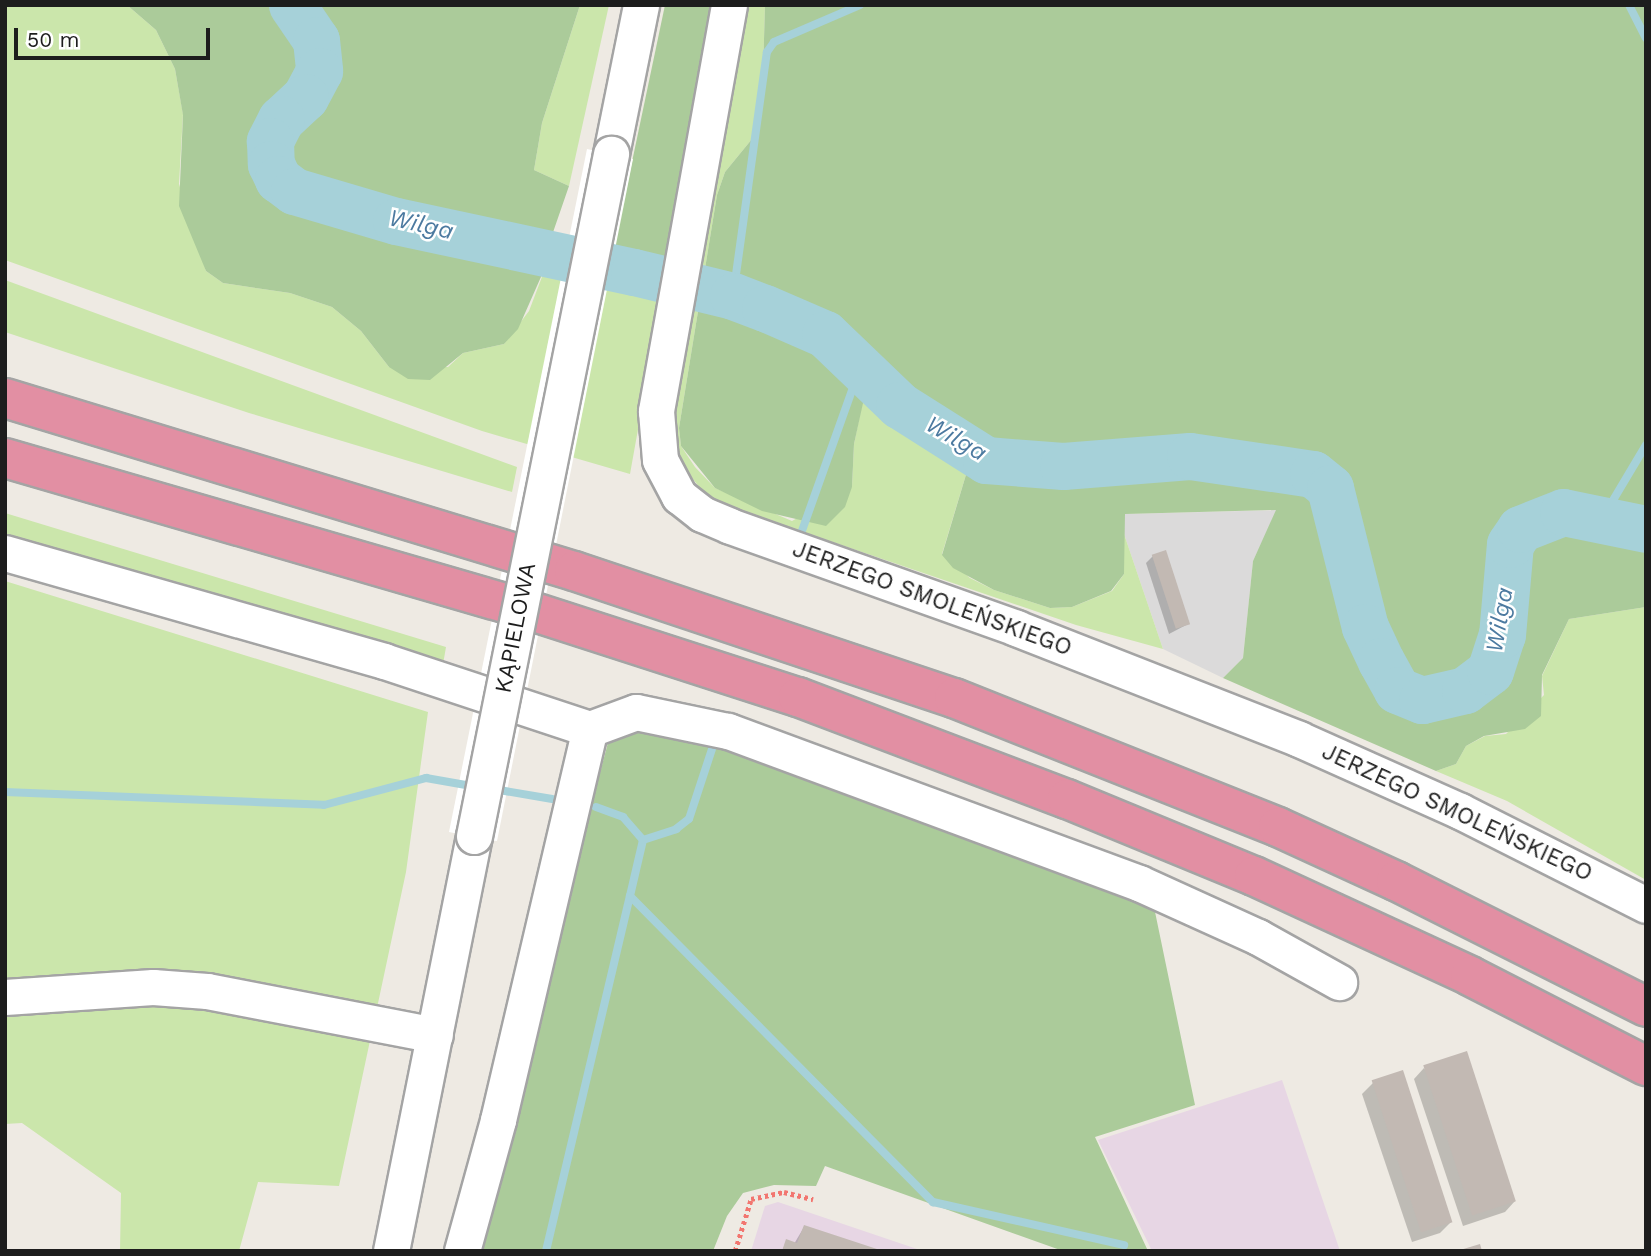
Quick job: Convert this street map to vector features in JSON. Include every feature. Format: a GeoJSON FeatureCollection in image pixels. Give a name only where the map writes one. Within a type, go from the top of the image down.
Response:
{"type":"FeatureCollection","features":[{"type":"Feature","properties":{"kind":"highway"},"geometry":{"type":"LineString","coordinates":[[5,398],[574,571],[954,698],[1278,827],[1396,881],[1646,1007]]}},
{"type":"Feature","properties":{"kind":"highway"},"geometry":{"type":"LineString","coordinates":[[5,458],[525,609],[798,697],[1067,799],[1254,876],[1457,970],[1646,1066]]}},
{"type":"Feature","properties":{"kind":"street","name":"KĄPIELOWA"},"geometry":{"type":"LineString","coordinates":[[391,1251],[641,5]]}},
{"type":"Feature","properties":{"kind":"street","name":"JERZEGO SMOLEŃSKIEGO"},"geometry":{"type":"LineString","coordinates":[[729,5],[685,246],[655,438],[668,480],[702,514],[795,550],[1017,628],[1299,739],[1460,811],[1646,905]]}},
{"type":"Feature","properties":{"kind":"street"},"geometry":{"type":"LineString","coordinates":[[5,553],[384,661],[590,729],[636,712],[728,731],[1139,883],[1258,937],[1339,982]]}},
{"type":"Feature","properties":{"kind":"street"},"geometry":{"type":"LineString","coordinates":[[462,1251],[498,1120],[590,729]]}},
{"type":"Feature","properties":{"kind":"street"},"geometry":{"type":"LineString","coordinates":[[5,997],[153,987],[194,990],[435,1035]]}},
{"type":"Feature","properties":{"kind":"path"},"geometry":{"type":"LineString","coordinates":[[734,1251],[751,1199],[784,1192],[813,1199]]}},
{"type":"Feature","properties":{"kind":"shaded area"},"geometry":{"type":"Polygon","coordinates":[[[1277,510],[1253,561],[1243,658],[1223,678],[1163,649],[1124,534],[1124,514],[1277,510]]]}},
{"type":"Feature","properties":{"kind":"shaded area"},"geometry":{"type":"Polygon","coordinates":[[[1282,1080],[1340,1251],[1152,1251],[1098,1140],[1282,1080]]]}},
{"type":"Feature","properties":{"kind":"shaded area"},"geometry":{"type":"Polygon","coordinates":[[[778,1202],[923,1251],[751,1251],[765,1206],[778,1202]]]}},
{"type":"Feature","properties":{"kind":"green space"},"geometry":{"type":"Polygon","coordinates":[[[5,5],[127,5],[156,30],[175,69],[183,114],[179,184],[206,271],[223,283],[290,293],[332,307],[361,331],[389,367],[448,367],[463,353],[504,344],[529,311],[548,261],[663,290],[630,474],[482,431],[5,260],[5,5]]]}},
{"type":"Feature","properties":{"kind":"green space"},"geometry":{"type":"Polygon","coordinates":[[[127,5],[580,5],[542,123],[534,170],[569,186],[550,241],[548,261],[518,329],[504,344],[463,353],[430,380],[408,379],[389,367],[361,331],[332,307],[290,293],[223,283],[206,271],[179,206],[183,115],[175,69],[156,30],[127,5]]]}},
{"type":"Feature","properties":{"kind":"green space"},"geometry":{"type":"Polygon","coordinates":[[[580,5],[609,5],[569,186],[534,170],[542,123],[580,5]]]}},
{"type":"Feature","properties":{"kind":"green space"},"geometry":{"type":"Polygon","coordinates":[[[665,5],[715,5],[663,290],[608,276],[665,5]]]}},
{"type":"Feature","properties":{"kind":"green space"},"geometry":{"type":"Polygon","coordinates":[[[743,5],[765,5],[763,73],[752,139],[725,172],[717,195],[679,428],[681,446],[695,467],[715,488],[792,521],[852,487],[854,444],[866,385],[968,468],[942,554],[970,578],[994,590],[1050,608],[1072,607],[1112,591],[1124,574],[1124,534],[1163,649],[1076,625],[727,506],[704,493],[684,468],[672,445],[672,419],[743,5]]]}},
{"type":"Feature","properties":{"kind":"green space"},"geometry":{"type":"Polygon","coordinates":[[[765,5],[1646,5],[1646,607],[1569,619],[1542,675],[1541,716],[1525,729],[1484,736],[1466,746],[1456,764],[1436,771],[1223,678],[1243,658],[1253,561],[1276,510],[1125,514],[1124,574],[1111,591],[1072,607],[1050,608],[994,590],[953,568],[942,555],[968,468],[867,385],[854,444],[852,487],[845,507],[826,526],[762,511],[715,488],[681,446],[679,428],[717,195],[725,172],[752,139],[763,73],[765,5]]]}},
{"type":"Feature","properties":{"kind":"green space"},"geometry":{"type":"Polygon","coordinates":[[[5,280],[517,467],[512,492],[249,413],[5,332],[5,280]]]}},
{"type":"Feature","properties":{"kind":"green space"},"geometry":{"type":"Polygon","coordinates":[[[5,513],[446,647],[442,670],[5,543],[5,513]]]}},
{"type":"Feature","properties":{"kind":"green space"},"geometry":{"type":"Polygon","coordinates":[[[5,581],[428,712],[406,872],[339,1186],[258,1182],[239,1251],[120,1251],[121,1193],[22,1123],[5,1124],[5,581]]]}},
{"type":"Feature","properties":{"kind":"green space"},"geometry":{"type":"Polygon","coordinates":[[[1646,607],[1646,880],[1507,801],[1436,771],[1456,764],[1466,746],[1485,736],[1506,734],[1544,695],[1542,676],[1569,619],[1646,607]]]}},
{"type":"Feature","properties":{"kind":"green space"},"geometry":{"type":"Polygon","coordinates":[[[661,723],[1154,907],[1195,1105],[1095,1137],[1148,1251],[1063,1251],[825,1166],[816,1186],[774,1185],[743,1193],[727,1216],[713,1251],[479,1251],[495,1170],[610,735],[661,723]]]}},
{"type":"Feature","properties":{"kind":"pier"},"geometry":{"type":"Polygon","coordinates":[[[587,149],[633,159],[497,841],[489,840],[449,832],[587,149]]]}},
{"type":"Feature","properties":{"kind":"building"},"geometry":{"type":"Polygon","coordinates":[[[1166,550],[1190,624],[1176,629],[1152,555],[1166,550]]]}},
{"type":"Feature","properties":{"kind":"building"},"geometry":{"type":"Polygon","coordinates":[[[1467,1051],[1516,1201],[1472,1215],[1423,1065],[1467,1051]]]}},
{"type":"Feature","properties":{"kind":"building"},"geometry":{"type":"Polygon","coordinates":[[[1403,1070],[1452,1222],[1421,1232],[1372,1080],[1403,1070]]]}},
{"type":"Feature","properties":{"kind":"building"},"geometry":{"type":"Polygon","coordinates":[[[804,1225],[880,1251],[782,1251],[786,1239],[797,1243],[804,1225]]]}},
{"type":"Feature","properties":{"kind":"building"},"geometry":{"type":"Polygon","coordinates":[[[1480,1244],[1482,1251],[1460,1251],[1460,1250],[1480,1244]]]}},
{"type":"Feature","properties":{"kind":"waterway","name":"Wilga"},"geometry":{"type":"LineString","coordinates":[[292,5],[316,40],[319,71],[305,97],[281,119],[270,141],[271,164],[278,179],[294,191],[396,221],[634,272],[733,296],[765,308],[825,334],[899,405],[986,460],[1063,466],[1190,456],[1313,474],[1330,488],[1365,627],[1381,661],[1397,690],[1422,700],[1465,690],[1490,671],[1502,635],[1510,544],[1520,529],[1563,512],[1646,529]]}},
{"type":"Feature","properties":{"kind":"waterway"},"geometry":{"type":"LineString","coordinates":[[733,296],[767,52],[774,42],[860,5]]}},
{"type":"Feature","properties":{"kind":"waterway"},"geometry":{"type":"LineString","coordinates":[[1629,5],[1646,38]]}},
{"type":"Feature","properties":{"kind":"waterway"},"geometry":{"type":"LineString","coordinates":[[798,542],[861,365]]}},
{"type":"Feature","properties":{"kind":"waterway"},"geometry":{"type":"LineString","coordinates":[[1603,517],[1646,445]]}},
{"type":"Feature","properties":{"kind":"waterway"},"geometry":{"type":"LineString","coordinates":[[643,840],[676,829],[689,819],[712,749]]}},
{"type":"Feature","properties":{"kind":"waterway"},"geometry":{"type":"LineString","coordinates":[[5,792],[324,805],[426,778],[477,787]]}},
{"type":"Feature","properties":{"kind":"waterway"},"geometry":{"type":"LineString","coordinates":[[493,789],[552,799]]}},
{"type":"Feature","properties":{"kind":"waterway"},"geometry":{"type":"LineString","coordinates":[[596,807],[623,817],[643,840],[630,896],[933,1202],[1124,1245]]}},
{"type":"Feature","properties":{"kind":"waterway"},"geometry":{"type":"LineString","coordinates":[[546,1251],[630,896]]}}]}
